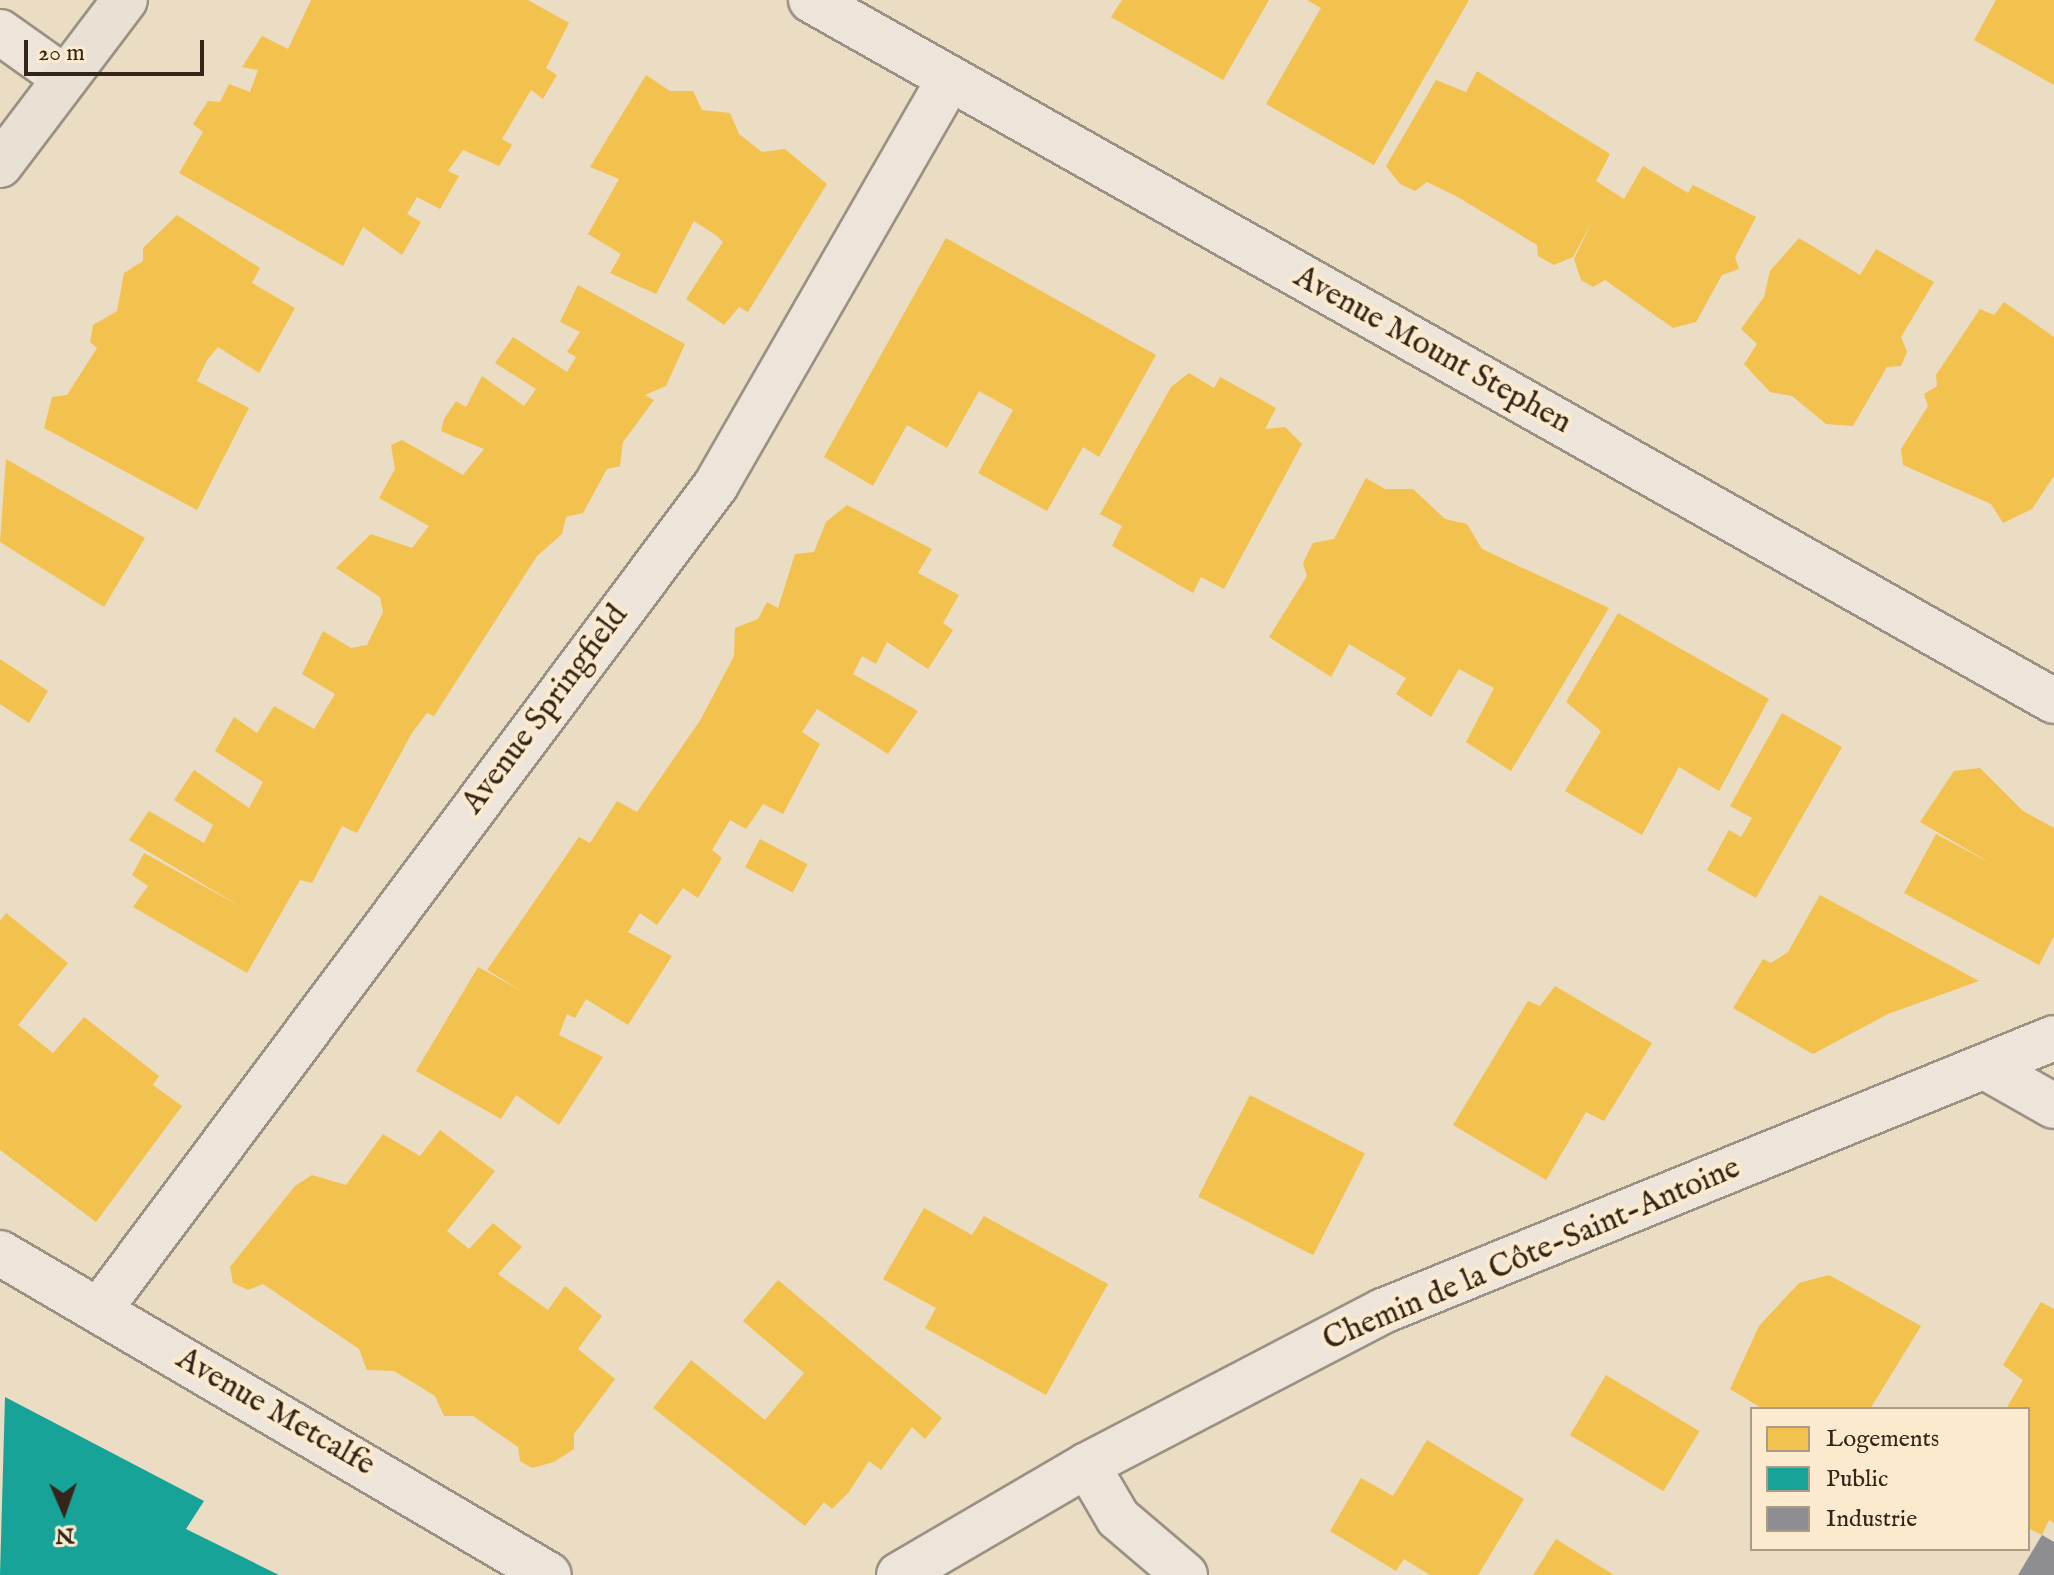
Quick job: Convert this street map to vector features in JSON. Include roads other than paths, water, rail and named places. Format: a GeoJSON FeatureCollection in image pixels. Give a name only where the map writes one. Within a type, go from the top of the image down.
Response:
{"type":"FeatureCollection","features":[{"type":"Feature","properties":{"kind":"main road"},"geometry":{"type":"LineString","coordinates":[[0,165],[125,0]]}},
{"type":"Feature","properties":{"kind":"street","name":"Avenue Mount Stephen"},"geometry":{"type":"LineString","coordinates":[[811,0],[2054,701]]}},
{"type":"Feature","properties":{"kind":"street"},"geometry":{"type":"LineString","coordinates":[[0,32],[65,78]]}},
{"type":"Feature","properties":{"kind":"street","name":"Avenue Springfield"},"geometry":{"type":"LineString","coordinates":[[99,1310],[716,485],[949,80]]}},
{"type":"Feature","properties":{"kind":"street","name":"Chemin de la Côte-Saint-Antoine"},"geometry":{"type":"LineString","coordinates":[[899,1575],[1087,1465],[1383,1311],[2054,1038]]}},
{"type":"Feature","properties":{"kind":"street"},"geometry":{"type":"LineString","coordinates":[[1985,1067],[2054,1106]]}},
{"type":"Feature","properties":{"kind":"street","name":"Avenue Metcalfe"},"geometry":{"type":"LineString","coordinates":[[0,1253],[549,1575]]}},
{"type":"Feature","properties":{"kind":"street"},"geometry":{"type":"LineString","coordinates":[[1087,1465],[1118,1518],[1185,1575]]}}]}
